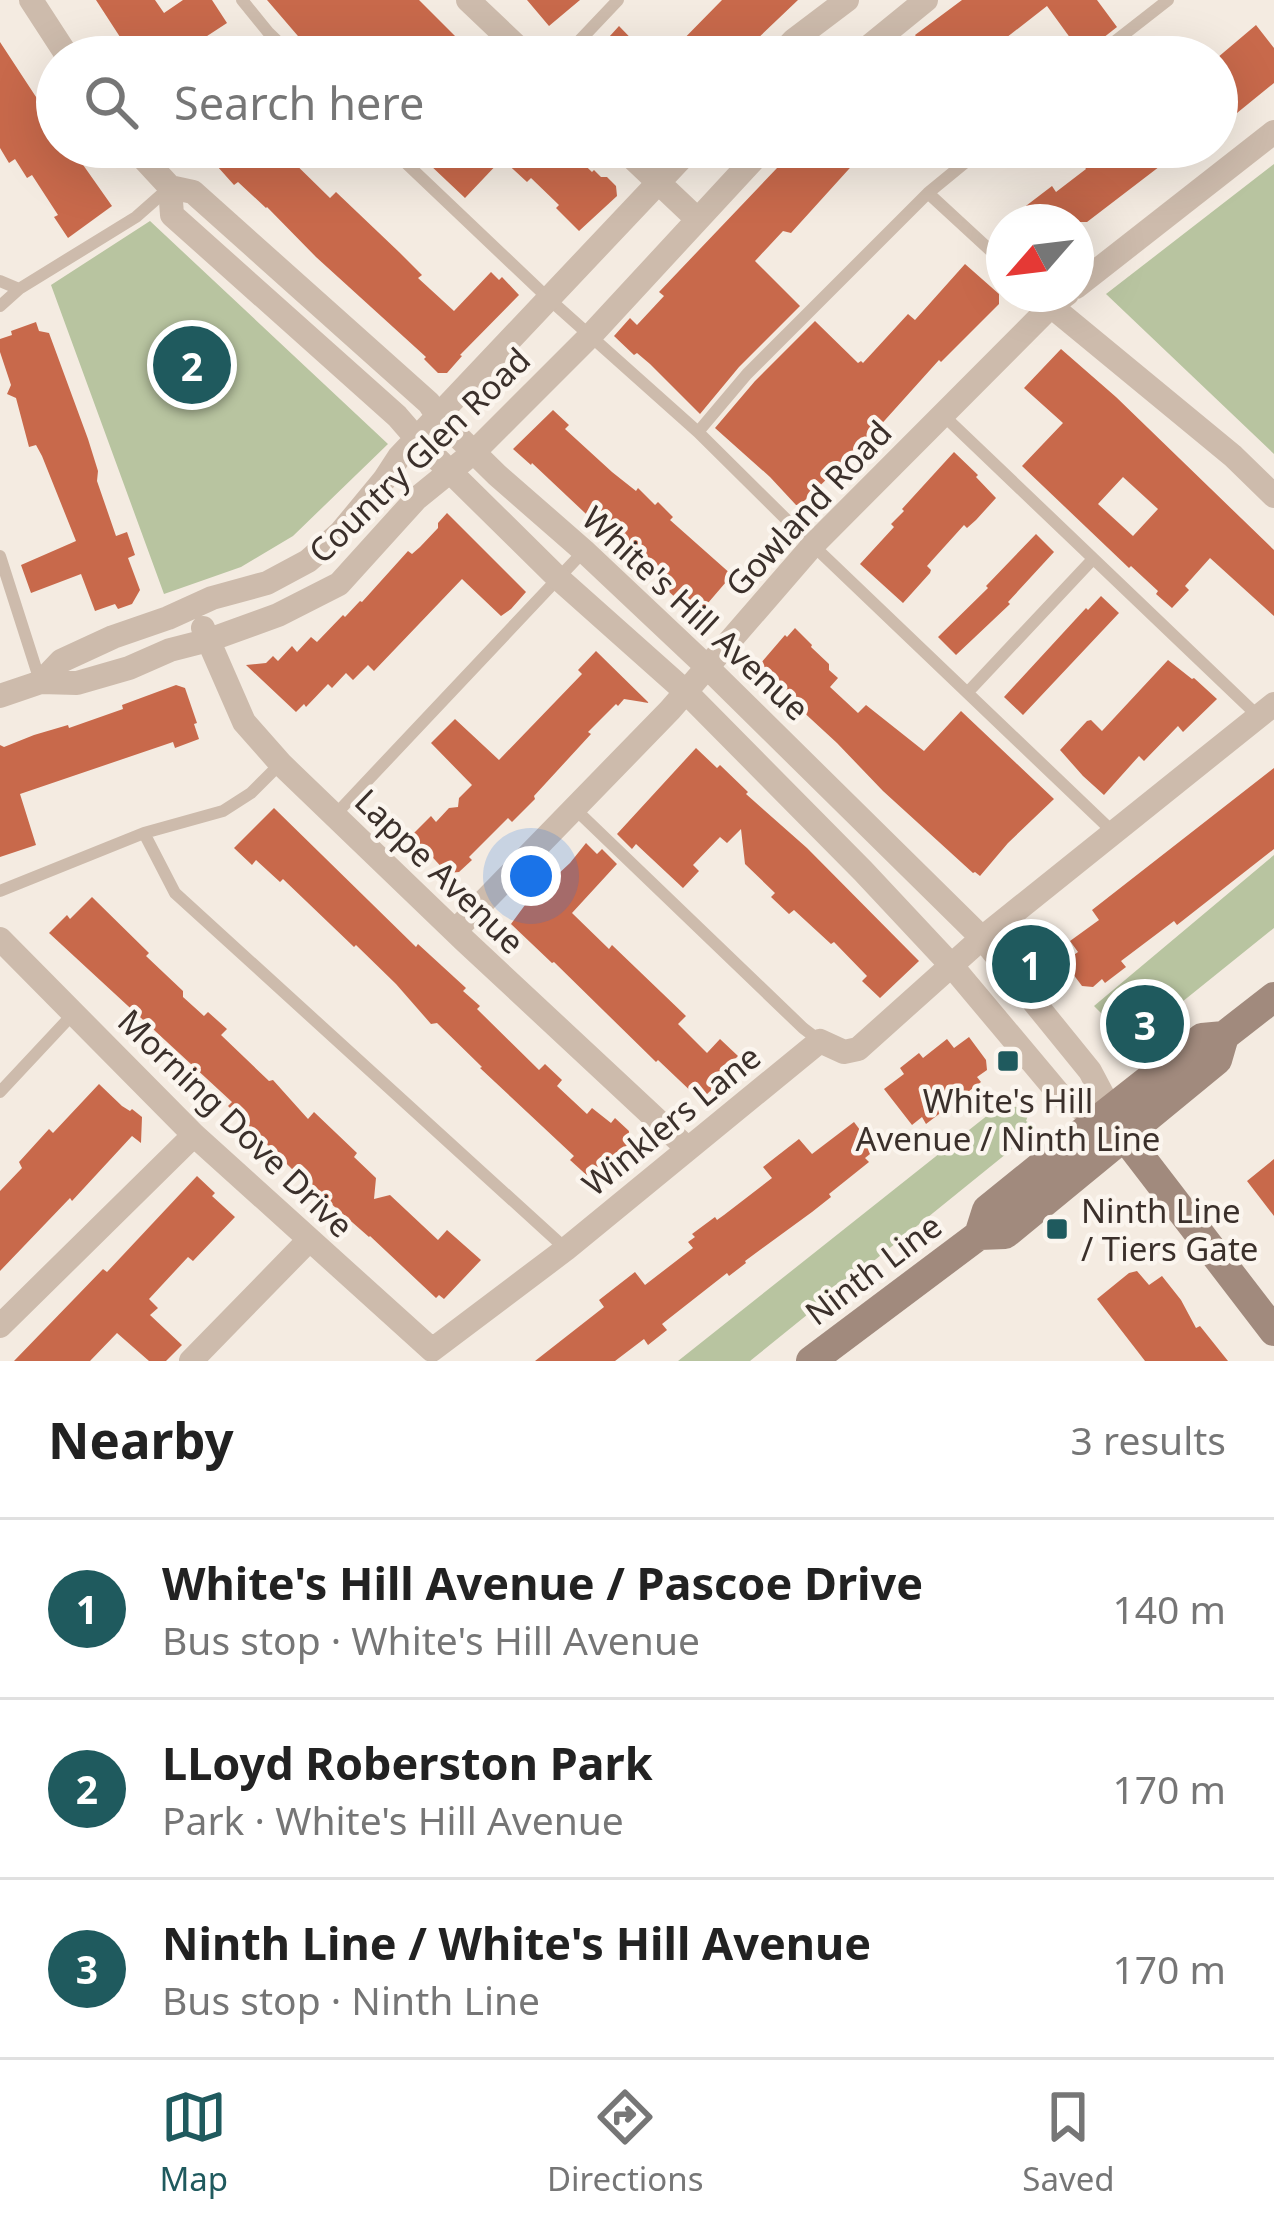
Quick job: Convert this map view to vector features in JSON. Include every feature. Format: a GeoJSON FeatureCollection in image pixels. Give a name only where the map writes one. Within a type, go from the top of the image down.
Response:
{"type":"FeatureCollection","features":[{"type":"Feature","properties":{"kind":"main road","name":"Ninth Line"},"geometry":{"type":"LineString","coordinates":[[811,1361],[979,1235],[1005,1234],[1111,1122],[1217,1060],[1224,1036],[1274,997]]}},
{"type":"Feature","properties":{"kind":"main road"},"geometry":{"type":"LineString","coordinates":[[1111,1122],[1274,1331]]}},
{"type":"Feature","properties":{"kind":"street"},"geometry":{"type":"LineString","coordinates":[[31,0],[54,36]]}},
{"type":"Feature","properties":{"kind":"street"},"geometry":{"type":"LineString","coordinates":[[468,0],[506,36]]}},
{"type":"Feature","properties":{"kind":"street"},"geometry":{"type":"LineString","coordinates":[[799,36],[847,0]]}},
{"type":"Feature","properties":{"kind":"street"},"geometry":{"type":"LineString","coordinates":[[882,36],[926,0]]}},
{"type":"Feature","properties":{"kind":"street"},"geometry":{"type":"LineString","coordinates":[[1238,160],[1274,132]]}},
{"type":"Feature","properties":{"kind":"street","name":"White's Hill Avenue"},"geometry":{"type":"LineString","coordinates":[[152,168],[170,187],[193,192],[429,404],[474,452],[706,666],[982,938],[1090,1071],[1111,1122]]}},
{"type":"Feature","properties":{"kind":"street"},"geometry":{"type":"LineString","coordinates":[[644,168],[697,219]]}},
{"type":"Feature","properties":{"kind":"street","name":"Country Glen Road"},"geometry":{"type":"LineString","coordinates":[[40,682],[62,661],[113,637],[212,598],[267,583],[308,561],[341,532],[399,457],[672,168]]}},
{"type":"Feature","properties":{"kind":"street","name":"Country Glen Road"},"geometry":{"type":"LineString","coordinates":[[0,696],[40,682],[77,683],[129,668],[278,615],[339,584],[416,499],[474,452],[592,334],[745,168]]}},
{"type":"Feature","properties":{"kind":"street"},"geometry":{"type":"LineString","coordinates":[[1094,273],[1228,168]]}},
{"type":"Feature","properties":{"kind":"street","name":"White's Hill Avenue"},"geometry":{"type":"LineString","coordinates":[[170,187],[172,215],[397,416],[558,578],[686,692],[951,965],[1060,1095],[1111,1122]]}},
{"type":"Feature","properties":{"kind":"street","name":"Gowland Road"},"geometry":{"type":"LineString","coordinates":[[455,931],[686,692],[813,545],[1039,312]]}},
{"type":"Feature","properties":{"kind":"street"},"geometry":{"type":"LineString","coordinates":[[1068,312],[1274,496]]}},
{"type":"Feature","properties":{"kind":"street","name":"Lappe Avenue"},"geometry":{"type":"LineString","coordinates":[[192,608],[244,722],[281,764],[687,1148]]}},
{"type":"Feature","properties":{"kind":"street"},"geometry":{"type":"LineString","coordinates":[[820,1041],[844,1052],[859,1049],[982,938],[1266,710]]}},
{"type":"Feature","properties":{"kind":"street","name":"Morning Dove Drive"},"geometry":{"type":"LineString","coordinates":[[0,939],[194,1135],[432,1350]]}},
{"type":"Feature","properties":{"kind":"street","name":"Winklers Lane"},"geometry":{"type":"LineString","coordinates":[[432,1350],[566,1249],[820,1041]]}},
{"type":"Feature","properties":{"kind":"street"},"geometry":{"type":"LineString","coordinates":[[0,1327],[194,1135]]}},
{"type":"Feature","properties":{"kind":"street"},"geometry":{"type":"LineString","coordinates":[[191,1361],[309,1240]]}},
{"type":"Feature","properties":{"kind":"lane"},"geometry":{"type":"LineString","coordinates":[[242,0],[272,36]]}},
{"type":"Feature","properties":{"kind":"lane"},"geometry":{"type":"LineString","coordinates":[[584,36],[618,0]]}},
{"type":"Feature","properties":{"kind":"lane"},"geometry":{"type":"LineString","coordinates":[[1122,36],[1168,0]]}},
{"type":"Feature","properties":{"kind":"lane"},"geometry":{"type":"LineString","coordinates":[[411,168],[698,432],[1112,831]]}},
{"type":"Feature","properties":{"kind":"lane"},"geometry":{"type":"LineString","coordinates":[[698,432],[747,374],[928,193],[959,168]]}},
{"type":"Feature","properties":{"kind":"lane"},"geometry":{"type":"LineString","coordinates":[[0,306],[136,217],[170,187]]}},
{"type":"Feature","properties":{"kind":"lane"},"geometry":{"type":"LineString","coordinates":[[928,193],[986,246]]}},
{"type":"Feature","properties":{"kind":"lane"},"geometry":{"type":"LineString","coordinates":[[0,281],[20,289]]}},
{"type":"Feature","properties":{"kind":"lane"},"geometry":{"type":"LineString","coordinates":[[942,415],[1093,559],[1266,710]]}},
{"type":"Feature","properties":{"kind":"lane"},"geometry":{"type":"LineString","coordinates":[[335,816],[584,550]]}},
{"type":"Feature","properties":{"kind":"lane"},"geometry":{"type":"LineString","coordinates":[[0,556],[40,682]]}},
{"type":"Feature","properties":{"kind":"lane"},"geometry":{"type":"LineString","coordinates":[[968,692],[1093,559]]}},
{"type":"Feature","properties":{"kind":"lane"},"geometry":{"type":"LineString","coordinates":[[0,891],[144,833],[224,811],[281,764]]}},
{"type":"Feature","properties":{"kind":"lane"},"geometry":{"type":"LineString","coordinates":[[574,808],[820,1041]]}},
{"type":"Feature","properties":{"kind":"lane"},"geometry":{"type":"LineString","coordinates":[[144,833],[175,893],[566,1249]]}},
{"type":"Feature","properties":{"kind":"lane"},"geometry":{"type":"LineString","coordinates":[[0,1092],[74,1013]]}},
{"type":"Feature","properties":{"kind":"green space"},"geometry":{"type":"Polygon","coordinates":[[[1274,164],[1274,454],[1106,294],[1274,164]]]}},
{"type":"Feature","properties":{"kind":"green space"},"geometry":{"type":"Polygon","coordinates":[[[150,221],[388,444],[293,536],[241,567],[164,594],[51,285],[150,221]]]}},
{"type":"Feature","properties":{"kind":"green space"},"geometry":{"type":"Polygon","coordinates":[[[1274,855],[1274,928],[1131,1043],[1094,1006],[1274,855]]]}},
{"type":"Feature","properties":{"kind":"green space"},"geometry":{"type":"Polygon","coordinates":[[[1001,1100],[1029,1113],[1026,1121],[1034,1130],[750,1361],[678,1361],[998,1107],[1001,1100]]]}},
{"type":"Feature","properties":{"kind":"building"},"geometry":{"type":"Polygon","coordinates":[[[96,0],[155,0],[164,13],[183,0],[212,0],[227,23],[207,36],[119,36],[96,0]]]}},
{"type":"Feature","properties":{"kind":"building"},"geometry":{"type":"Polygon","coordinates":[[[267,0],[419,0],[455,36],[298,36],[267,0]]]}},
{"type":"Feature","properties":{"kind":"building"},"geometry":{"type":"Polygon","coordinates":[[[527,0],[580,0],[549,26],[527,0]]]}},
{"type":"Feature","properties":{"kind":"building"},"geometry":{"type":"Polygon","coordinates":[[[722,0],[798,0],[760,36],[687,36],[722,0]]]}},
{"type":"Feature","properties":{"kind":"building"},"geometry":{"type":"Polygon","coordinates":[[[962,0],[1097,0],[1117,27],[1106,36],[1069,36],[1047,6],[1009,36],[915,35],[962,0]]]}},
{"type":"Feature","properties":{"kind":"building"},"geometry":{"type":"Polygon","coordinates":[[[1256,25],[1274,48],[1274,83],[1238,112],[1238,40],[1256,25]]]}},
{"type":"Feature","properties":{"kind":"building"},"geometry":{"type":"Polygon","coordinates":[[[619,26],[629,36],[610,36],[619,26]]]}},
{"type":"Feature","properties":{"kind":"building"},"geometry":{"type":"Polygon","coordinates":[[[0,42],[36,97],[36,168],[85,168],[112,206],[68,238],[32,175],[27,178],[15,159],[9,163],[0,148],[0,42]]]}},
{"type":"Feature","properties":{"kind":"building"},"geometry":{"type":"Polygon","coordinates":[[[219,168],[299,168],[330,198],[336,192],[454,311],[491,272],[519,295],[447,373],[438,373],[267,207],[238,182],[234,185],[219,168]]]}},
{"type":"Feature","properties":{"kind":"building"},"geometry":{"type":"Polygon","coordinates":[[[433,168],[493,168],[465,198],[433,168]]]}},
{"type":"Feature","properties":{"kind":"building"},"geometry":{"type":"Polygon","coordinates":[[[512,168],[588,168],[607,177],[616,186],[617,196],[579,231],[531,178],[527,182],[512,168]]]}},
{"type":"Feature","properties":{"kind":"building"},"geometry":{"type":"Polygon","coordinates":[[[777,168],[850,168],[791,233],[783,231],[755,261],[800,306],[700,414],[614,336],[630,318],[637,325],[664,296],[659,292],[777,168]]]}},
{"type":"Feature","properties":{"kind":"building"},"geometry":{"type":"Polygon","coordinates":[[[1085,168],[1158,168],[1094,217],[1094,204],[1028,204],[1052,186],[1056,192],[1085,168]]]}},
{"type":"Feature","properties":{"kind":"building"},"geometry":{"type":"Polygon","coordinates":[[[965,264],[986,283],[986,312],[991,312],[800,505],[715,428],[815,321],[863,363],[908,314],[915,320],[965,264]]]}},
{"type":"Feature","properties":{"kind":"building"},"geometry":{"type":"Polygon","coordinates":[[[36,322],[39,331],[49,333],[88,439],[116,536],[127,532],[135,555],[128,558],[140,590],[132,604],[118,609],[115,604],[95,611],[81,574],[31,593],[21,565],[76,541],[42,456],[36,445],[29,447],[16,398],[7,394],[11,385],[0,339],[36,322]]]}},
{"type":"Feature","properties":{"kind":"building"},"geometry":{"type":"Polygon","coordinates":[[[1061,349],[1116,397],[1274,550],[1274,616],[1210,558],[1172,608],[1156,594],[1022,466],[1063,423],[1024,388],[1061,349]],[[1123,477],[1098,504],[1133,536],[1158,509],[1123,477]]]}},
{"type":"Feature","properties":{"kind":"building"},"geometry":{"type":"Polygon","coordinates":[[[553,410],[569,425],[565,429],[636,491],[638,488],[655,505],[658,502],[673,517],[670,520],[732,575],[696,617],[626,547],[513,449],[553,410]]]}},
{"type":"Feature","properties":{"kind":"building"},"geometry":{"type":"Polygon","coordinates":[[[954,452],[996,498],[927,566],[930,573],[903,603],[860,564],[954,452]]]}},
{"type":"Feature","properties":{"kind":"building"},"geometry":{"type":"Polygon","coordinates":[[[447,513],[526,592],[511,609],[501,616],[462,579],[374,671],[368,665],[353,680],[346,673],[296,712],[246,665],[266,663],[273,656],[278,661],[292,646],[297,652],[311,637],[317,642],[408,551],[412,554],[420,547],[447,513]]]}},
{"type":"Feature","properties":{"kind":"building"},"geometry":{"type":"Polygon","coordinates":[[[1036,534],[1054,552],[1010,604],[956,655],[938,637],[1036,534]]]}},
{"type":"Feature","properties":{"kind":"building"},"geometry":{"type":"Polygon","coordinates":[[[1101,596],[1119,613],[1023,715],[1004,697],[1101,596]]]}},
{"type":"Feature","properties":{"kind":"building"},"geometry":{"type":"Polygon","coordinates":[[[795,628],[838,678],[830,687],[858,713],[866,705],[924,751],[961,711],[1054,799],[980,876],[973,873],[755,670],[795,628]]]}},
{"type":"Feature","properties":{"kind":"building"},"geometry":{"type":"Polygon","coordinates":[[[596,651],[649,703],[624,699],[616,704],[512,822],[508,818],[459,872],[447,873],[412,835],[431,816],[436,822],[449,808],[458,807],[459,798],[472,785],[431,743],[455,719],[499,760],[582,674],[578,670],[596,651]]]}},
{"type":"Feature","properties":{"kind":"building"},"geometry":{"type":"Polygon","coordinates":[[[1168,660],[1217,699],[1183,732],[1178,726],[1144,761],[1139,756],[1104,795],[1060,750],[1087,721],[1102,731],[1168,660]]]}},
{"type":"Feature","properties":{"kind":"building"},"geometry":{"type":"Polygon","coordinates":[[[176,685],[185,688],[199,739],[175,748],[173,742],[20,794],[36,845],[0,857],[0,745],[69,728],[176,685]]]}},
{"type":"Feature","properties":{"kind":"building"},"geometry":{"type":"Polygon","coordinates":[[[696,748],[807,848],[919,961],[880,998],[862,981],[867,976],[834,942],[771,897],[775,893],[745,864],[741,829],[727,843],[720,837],[693,865],[699,871],[683,888],[636,844],[632,849],[617,834],[696,748]]]}},
{"type":"Feature","properties":{"kind":"building"},"geometry":{"type":"Polygon","coordinates":[[[1274,768],[1274,849],[1177,925],[1174,921],[1121,961],[1126,967],[1105,983],[1102,979],[1093,987],[1082,986],[1064,962],[1078,952],[1070,941],[1099,920],[1092,910],[1274,768]]]}},
{"type":"Feature","properties":{"kind":"building"},"geometry":{"type":"Polygon","coordinates":[[[274,808],[416,947],[418,944],[466,988],[463,991],[480,1006],[477,1009],[539,1070],[545,1064],[562,1080],[557,1086],[587,1114],[592,1108],[611,1123],[615,1118],[629,1131],[627,1149],[617,1160],[613,1157],[592,1180],[570,1160],[574,1156],[437,1023],[431,1024],[356,945],[283,879],[280,882],[256,860],[252,865],[234,848],[274,808]]]}},
{"type":"Feature","properties":{"kind":"building"},"geometry":{"type":"Polygon","coordinates":[[[586,843],[597,854],[602,849],[617,864],[572,913],[686,1016],[678,1024],[707,1053],[720,1039],[738,1056],[706,1095],[698,1098],[656,1062],[511,924],[586,843]]]}},
{"type":"Feature","properties":{"kind":"building"},"geometry":{"type":"Polygon","coordinates":[[[92,897],[149,953],[146,956],[183,991],[183,997],[227,1029],[221,1035],[273,1080],[308,1119],[314,1112],[357,1153],[354,1157],[376,1178],[374,1199],[390,1195],[438,1240],[447,1230],[481,1260],[444,1299],[436,1298],[295,1172],[228,1106],[232,1102],[49,933],[92,897]]]}},
{"type":"Feature","properties":{"kind":"building"},"geometry":{"type":"Polygon","coordinates":[[[969,1037],[986,1060],[987,1070],[977,1077],[981,1082],[926,1124],[922,1117],[912,1125],[884,1089],[904,1074],[900,1068],[919,1053],[923,1058],[947,1039],[954,1048],[969,1037]]]}},
{"type":"Feature","properties":{"kind":"building"},"geometry":{"type":"Polygon","coordinates":[[[99,1084],[142,1117],[141,1143],[132,1136],[0,1271],[0,1191],[49,1129],[53,1133],[99,1084]]]}},
{"type":"Feature","properties":{"kind":"building"},"geometry":{"type":"Polygon","coordinates":[[[854,1122],[875,1150],[865,1158],[869,1162],[812,1212],[662,1324],[667,1330],[648,1345],[644,1339],[615,1361],[535,1361],[604,1307],[599,1300],[635,1272],[645,1285],[693,1248],[688,1242],[695,1237],[692,1234],[772,1178],[763,1167],[799,1139],[812,1154],[854,1122]]]}},
{"type":"Feature","properties":{"kind":"building"},"geometry":{"type":"Polygon","coordinates":[[[1274,1159],[1274,1216],[1247,1181],[1274,1159]]]}},
{"type":"Feature","properties":{"kind":"building"},"geometry":{"type":"Polygon","coordinates":[[[197,1176],[235,1217],[149,1299],[158,1308],[150,1315],[182,1345],[166,1361],[149,1361],[117,1333],[90,1361],[14,1361],[103,1269],[107,1272],[197,1176]]]}},
{"type":"Feature","properties":{"kind":"building"},"geometry":{"type":"Polygon","coordinates":[[[1137,1271],[1149,1285],[1162,1276],[1196,1328],[1200,1326],[1228,1361],[1145,1361],[1097,1299],[1137,1271]]]}},
{"type":"Feature","properties":{"kind":"place","name":"LLoyd Roberston Park"},"geometry":{"type":"Point","coordinates":[192,365]}},
{"type":"Feature","properties":{"kind":"place","name":"White's Hill Avenue / Pascoe Drive"},"geometry":{"type":"Point","coordinates":[1031,964]}},
{"type":"Feature","properties":{"kind":"place","name":"Ninth Line / White's Hill Avenue"},"geometry":{"type":"Point","coordinates":[1145,1024]}},
{"type":"Feature","properties":{"kind":"place","name":"White's Hill Avenue / Ninth Line"},"geometry":{"type":"Point","coordinates":[1008,1061]}},
{"type":"Feature","properties":{"kind":"place","name":"Ninth Line / Tiers Gate"},"geometry":{"type":"Point","coordinates":[1057,1229]}}]}
